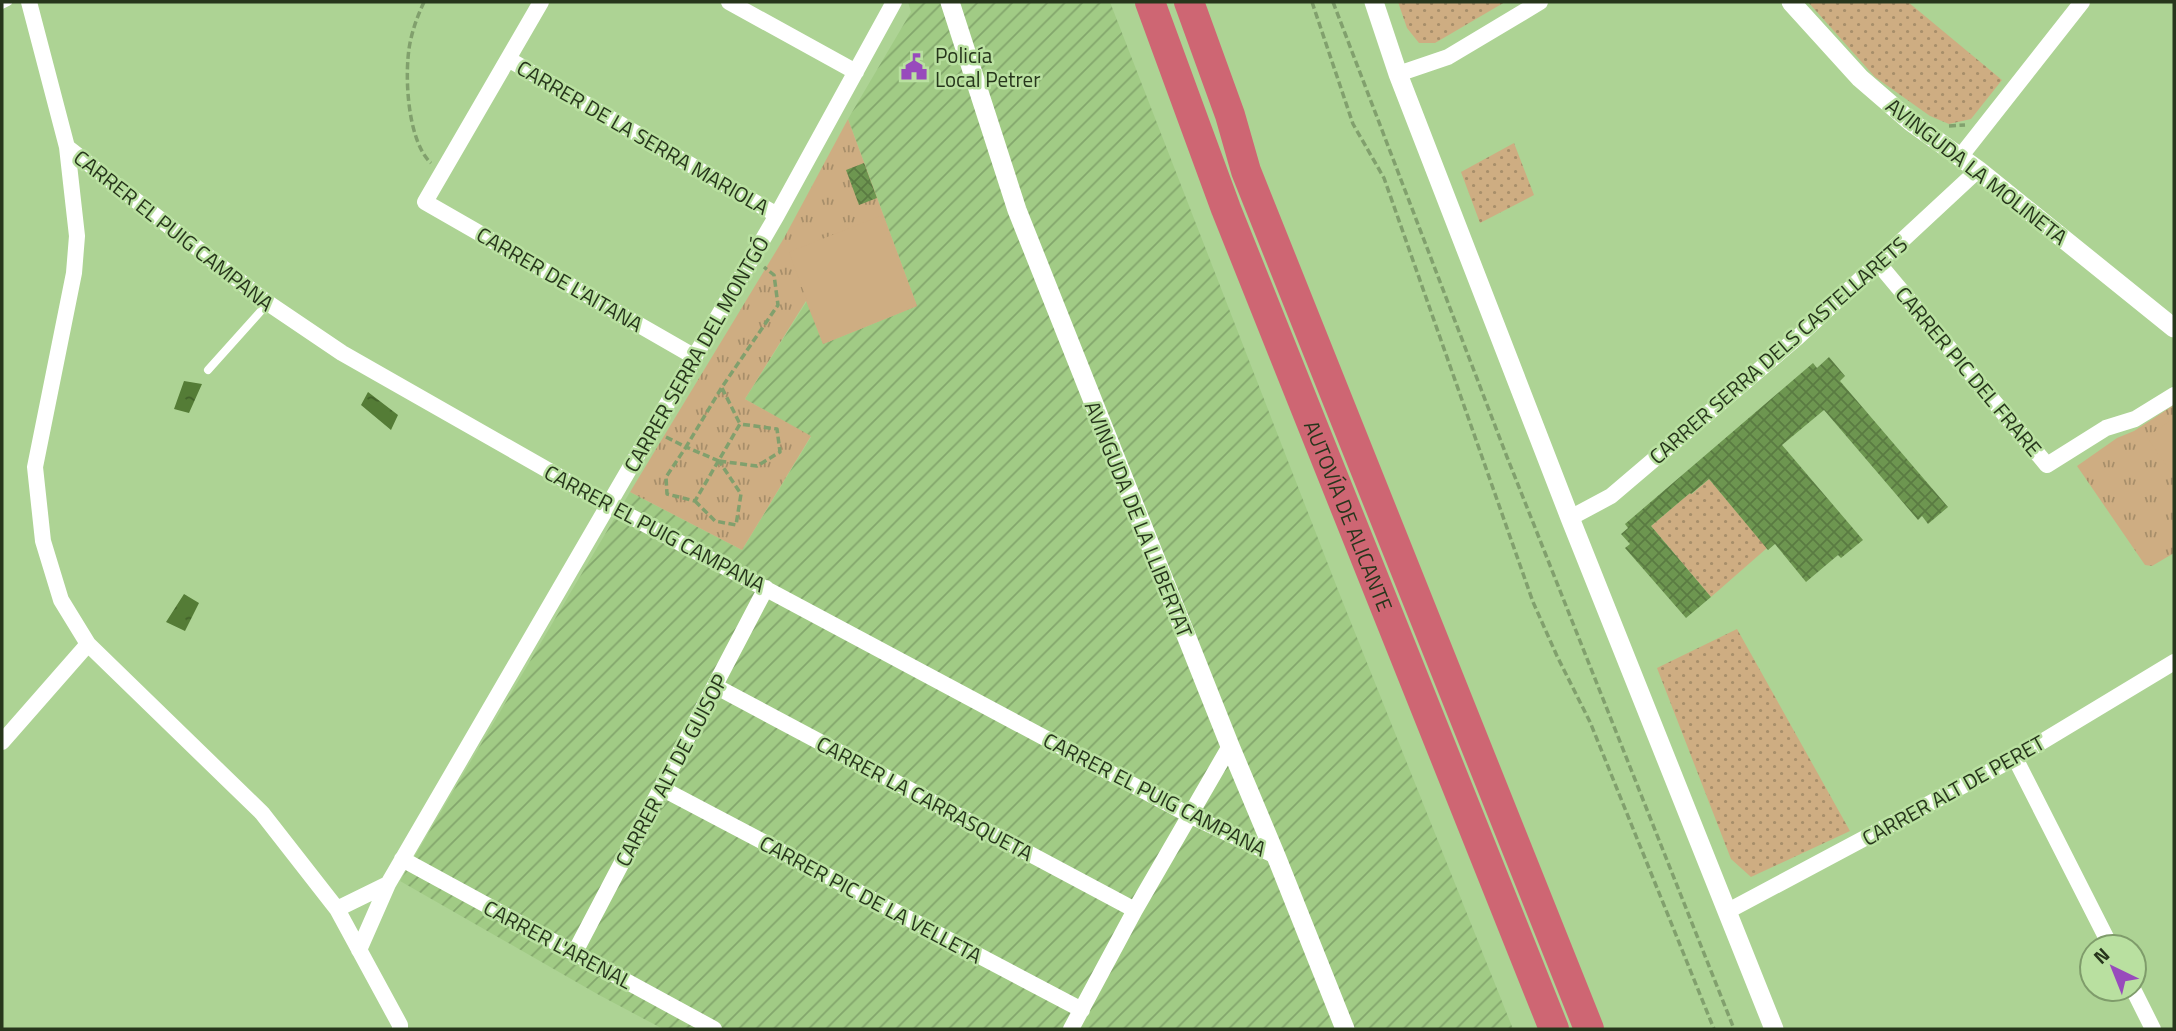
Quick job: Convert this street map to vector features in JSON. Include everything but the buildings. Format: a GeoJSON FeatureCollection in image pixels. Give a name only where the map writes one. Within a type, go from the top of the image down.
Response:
{"type":"FeatureCollection","features":[{"type":"Feature","properties":{"kind":"highway","name":"AUTOVÍA DE ALICANTE"},"geometry":{"type":"LineString","coordinates":[[1150,2],[1227,209],[1554,1029]]}},
{"type":"Feature","properties":{"kind":"highway","name":"AUTOVÍA DE ALICANTE"},"geometry":{"type":"LineString","coordinates":[[1189,2],[1230,116],[1246,171],[1590,1029]]}},
{"type":"Feature","properties":{"kind":"street"},"geometry":{"type":"LineString","coordinates":[[29,2],[67,147],[77,236],[74,273],[35,467],[43,541],[61,600],[88,644],[262,813],[337,909],[400,1029]]}},
{"type":"Feature","properties":{"kind":"street"},"geometry":{"type":"LineString","coordinates":[[442,173],[541,2]]}},
{"type":"Feature","properties":{"kind":"street"},"geometry":{"type":"LineString","coordinates":[[729,2],[856,72]]}},
{"type":"Feature","properties":{"kind":"street","name":"CARRER SERRA DEL MONTGÓ"},"geometry":{"type":"LineString","coordinates":[[359,950],[402,859],[777,215],[894,2]]}},
{"type":"Feature","properties":{"kind":"street","name":"AVINGUDA DE LA LLIBERTAT"},"geometry":{"type":"LineString","coordinates":[[950,2],[1017,210],[1345,1029]]}},
{"type":"Feature","properties":{"kind":"street"},"geometry":{"type":"LineString","coordinates":[[1374,2],[1398,74],[1570,518],[1774,1029]]}},
{"type":"Feature","properties":{"kind":"street"},"geometry":{"type":"LineString","coordinates":[[1398,74],[1448,57],[1540,2]]}},
{"type":"Feature","properties":{"kind":"street","name":"AVINGUDA LA MOLINETA"},"geometry":{"type":"LineString","coordinates":[[1791,2],[1860,78],[1911,122],[1978,170],[2174,328]]}},
{"type":"Feature","properties":{"kind":"street"},"geometry":{"type":"LineString","coordinates":[[1961,157],[2082,2]]}},
{"type":"Feature","properties":{"kind":"street","name":"CARRER DE LA SERRA MARIOLA"},"geometry":{"type":"LineString","coordinates":[[508,59],[777,215]]}},
{"type":"Feature","properties":{"kind":"street","name":"CARRER EL PUIG CAMPANA"},"geometry":{"type":"LineString","coordinates":[[67,147],[268,303],[342,353],[609,505],[1189,815],[1276,856]]}},
{"type":"Feature","properties":{"kind":"street","name":"CARRER SERRA DELS CASTELLARETS"},"geometry":{"type":"LineString","coordinates":[[1570,518],[1611,496],[1798,337],[1978,170]]}},
{"type":"Feature","properties":{"kind":"street","name":"CARRER DE L'AITANA"},"geometry":{"type":"LineString","coordinates":[[442,173],[425,202],[695,357]]}},
{"type":"Feature","properties":{"kind":"street","name":"CARRER PIC DEL FRARE"},"geometry":{"type":"LineString","coordinates":[[1878,263],[2047,465],[2106,428],[2135,419],[2174,395]]}},
{"type":"Feature","properties":{"kind":"street","name":"CARRER ALT DE GUISOP"},"geometry":{"type":"LineString","coordinates":[[575,952],[766,588]]}},
{"type":"Feature","properties":{"kind":"street"},"geometry":{"type":"LineString","coordinates":[[2,742],[88,644]]}},
{"type":"Feature","properties":{"kind":"street","name":"CARRER ALT DE PERET"},"geometry":{"type":"LineString","coordinates":[[1728,911],[2015,758],[2174,663]]}},
{"type":"Feature","properties":{"kind":"street","name":"CARRER LA CARRASQUETA"},"geometry":{"type":"LineString","coordinates":[[715,686],[1135,911]]}},
{"type":"Feature","properties":{"kind":"street"},"geometry":{"type":"LineString","coordinates":[[1071,1029],[1230,746]]}},
{"type":"Feature","properties":{"kind":"street"},"geometry":{"type":"LineString","coordinates":[[2015,758],[2104,933]]}},
{"type":"Feature","properties":{"kind":"street","name":"CARRER PIC DE LA VELLETA"},"geometry":{"type":"LineString","coordinates":[[661,788],[1082,1010]]}},
{"type":"Feature","properties":{"kind":"street","name":"CARRER L'ARENAL"},"geometry":{"type":"LineString","coordinates":[[402,859],[714,1029]]}},
{"type":"Feature","properties":{"kind":"street"},"geometry":{"type":"LineString","coordinates":[[337,909],[388,884]]}},
{"type":"Feature","properties":{"kind":"street"},"geometry":{"type":"LineString","coordinates":[[2140,1003],[2153,1029]]}},
{"type":"Feature","properties":{"kind":"lane"},"geometry":{"type":"LineString","coordinates":[[2,5],[8,2]]}},
{"type":"Feature","properties":{"kind":"lane"},"geometry":{"type":"LineString","coordinates":[[208,370],[268,303]]}},
{"type":"Feature","properties":{"kind":"path"},"geometry":{"type":"LineString","coordinates":[[424,2],[409,46],[408,86],[412,127],[425,157],[442,173]]}},
{"type":"Feature","properties":{"kind":"path"},"geometry":{"type":"LineString","coordinates":[[1312,2],[1353,124],[1384,177],[1533,602],[1590,722],[1714,1029]]}},
{"type":"Feature","properties":{"kind":"path"},"geometry":{"type":"LineString","coordinates":[[1333,2],[1502,444],[1734,1029]]}},
{"type":"Feature","properties":{"kind":"path"},"geometry":{"type":"LineString","coordinates":[[719,461],[741,494],[736,525],[715,522],[695,501],[667,494],[666,477],[722,387],[778,305],[774,275],[753,256]]}},
{"type":"Feature","properties":{"kind":"path"},"geometry":{"type":"LineString","coordinates":[[722,387],[740,424]]}},
{"type":"Feature","properties":{"kind":"path"},"geometry":{"type":"LineString","coordinates":[[695,501],[740,424]]}},
{"type":"Feature","properties":{"kind":"path"},"geometry":{"type":"LineString","coordinates":[[652,429],[719,461],[757,466],[780,452],[777,429],[740,424]]}},
{"type":"Feature","properties":{"kind":"shaded area"},"geometry":{"type":"Polygon","coordinates":[[[908,2],[1110,2],[1338,590],[1513,1029],[663,1029],[400,881],[630,492],[742,550],[811,437],[745,399],[807,301],[823,344],[917,306],[848,119],[911,12],[908,2]]]}},
{"type":"Feature","properties":{"kind":"green space"},"geometry":{"type":"Polygon","coordinates":[[[1398,2],[1505,2],[1435,43],[1419,43],[1407,28],[1398,2]]]}},
{"type":"Feature","properties":{"kind":"green space"},"geometry":{"type":"Polygon","coordinates":[[[1808,2],[1908,2],[2002,80],[1971,119],[1949,124],[1930,116],[1875,77],[1808,2]]]}},
{"type":"Feature","properties":{"kind":"green space"},"geometry":{"type":"Polygon","coordinates":[[[848,119],[917,306],[823,344],[806,301],[745,399],[811,436],[742,550],[630,492],[784,238],[848,119]]]}},
{"type":"Feature","properties":{"kind":"green space"},"geometry":{"type":"Polygon","coordinates":[[[1514,143],[1534,195],[1480,223],[1461,172],[1514,143]]]}},
{"type":"Feature","properties":{"kind":"green space"},"geometry":{"type":"Polygon","coordinates":[[[883,215],[917,306],[823,344],[789,252],[883,215]]]}},
{"type":"Feature","properties":{"kind":"green space"},"geometry":{"type":"Polygon","coordinates":[[[2174,405],[2174,553],[2152,566],[2145,565],[2077,466],[2117,438],[2134,431],[2174,405]]]}},
{"type":"Feature","properties":{"kind":"green space"},"geometry":{"type":"Polygon","coordinates":[[[2174,418],[2174,477],[2147,437],[2174,418]]]}},
{"type":"Feature","properties":{"kind":"green space"},"geometry":{"type":"Polygon","coordinates":[[[1709,479],[1767,548],[1711,597],[1651,526],[1709,479]]]}},
{"type":"Feature","properties":{"kind":"green space"},"geometry":{"type":"Polygon","coordinates":[[[1737,629],[1850,831],[1751,877],[1731,859],[1657,668],[1737,629]]]}},
{"type":"Feature","properties":{"kind":"water"},"geometry":{"type":"Polygon","coordinates":[[[184,381],[202,384],[189,413],[174,409],[184,381]]]}},
{"type":"Feature","properties":{"kind":"water"},"geometry":{"type":"Polygon","coordinates":[[[368,392],[398,415],[391,430],[361,405],[368,392]]]}},
{"type":"Feature","properties":{"kind":"water"},"geometry":{"type":"Polygon","coordinates":[[[184,594],[199,603],[185,631],[166,622],[184,594]]]}},
{"type":"Feature","properties":{"kind":"place","name":"Policía Local Petrer"},"geometry":{"type":"Point","coordinates":[914,67]}}]}
